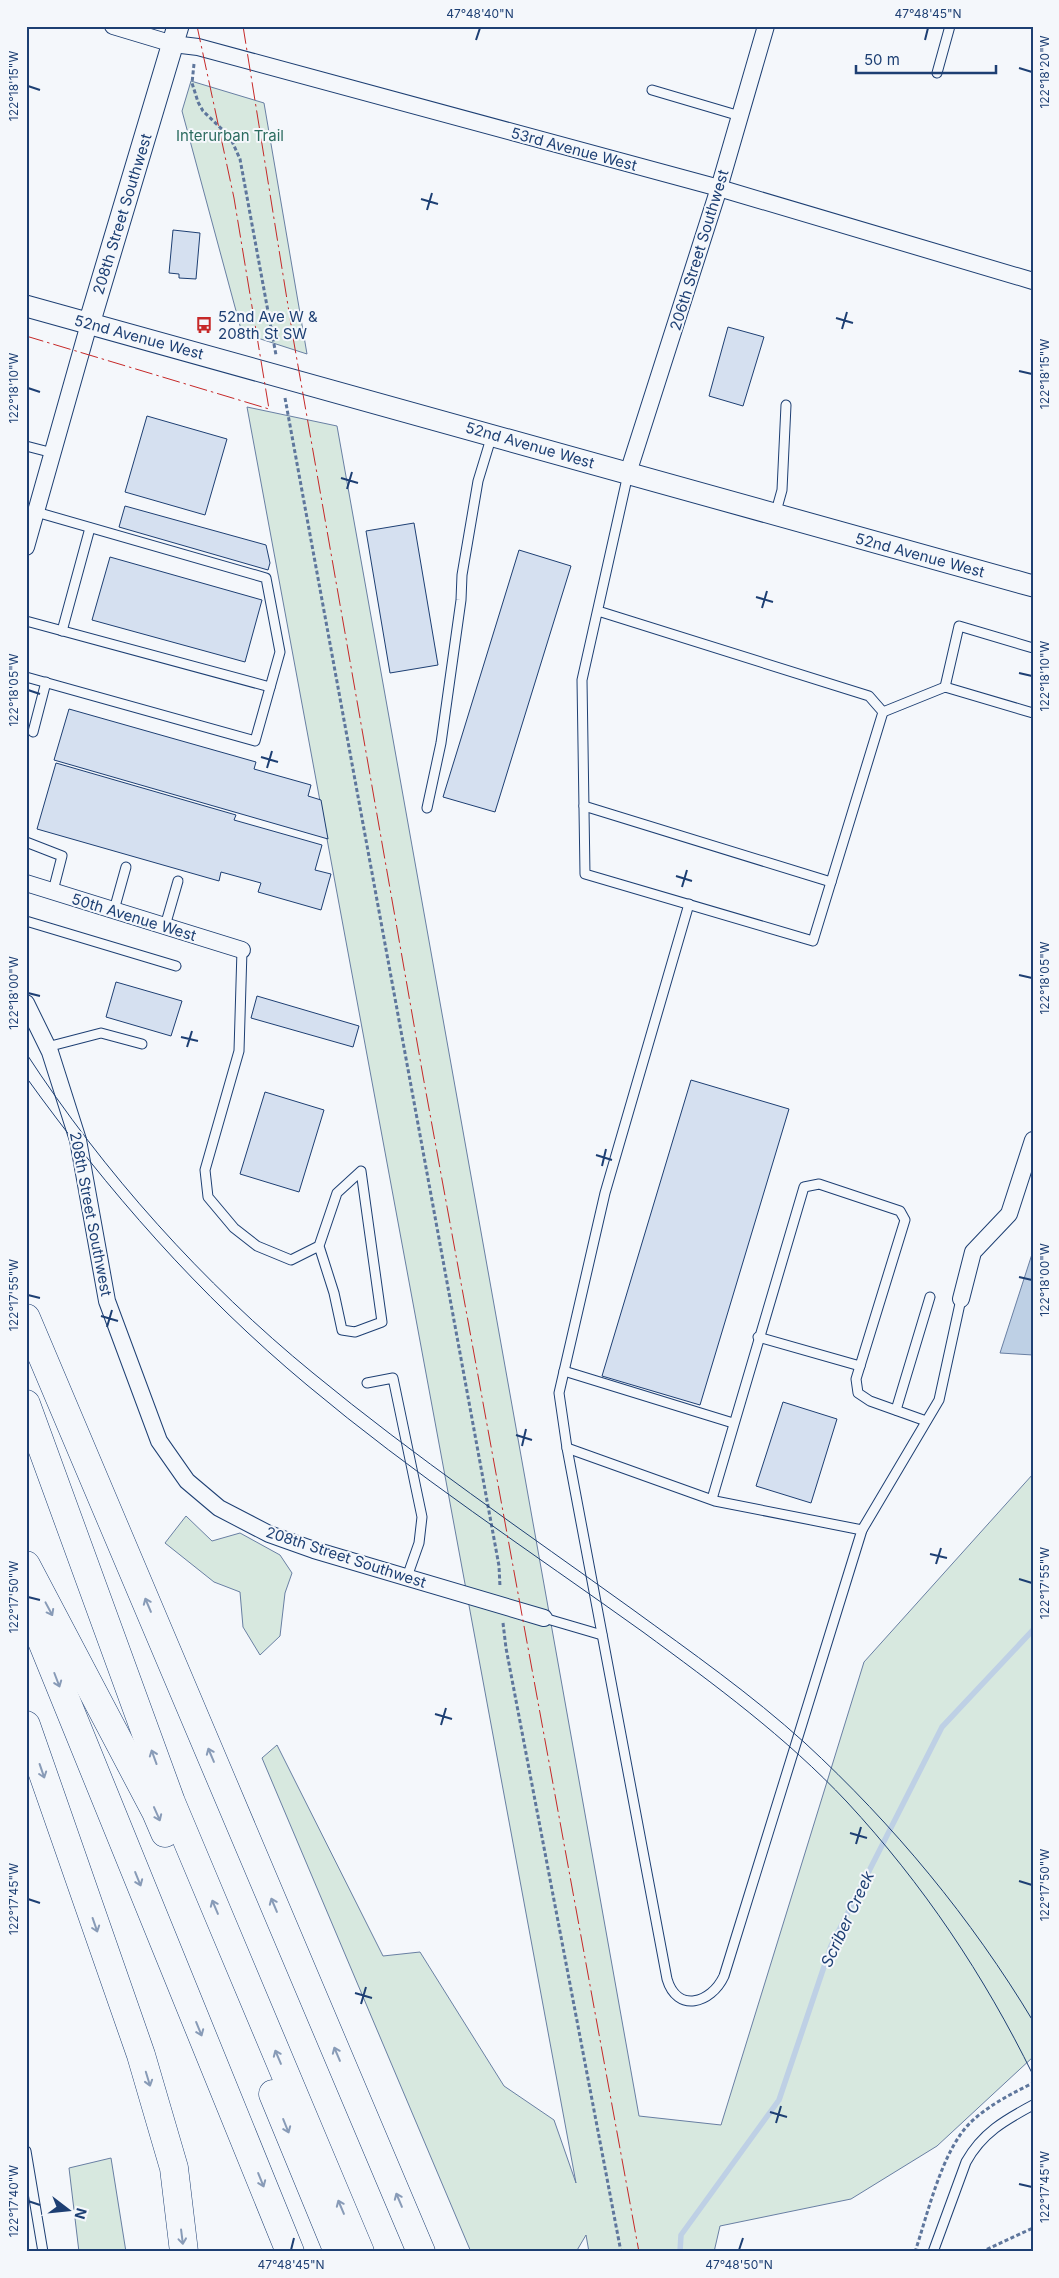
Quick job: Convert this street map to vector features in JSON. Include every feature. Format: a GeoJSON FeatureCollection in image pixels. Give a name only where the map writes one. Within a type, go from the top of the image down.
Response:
{"type":"FeatureCollection","features":[{"type":"Feature","properties":{"kind":"highway"},"geometry":{"type":"LineString","coordinates":[[26,1318],[420,2249]]}},
{"type":"Feature","properties":{"kind":"highway"},"geometry":{"type":"LineString","coordinates":[[26,1404],[171,1802],[360,2252]]}},
{"type":"Feature","properties":{"kind":"highway"},"geometry":{"type":"LineString","coordinates":[[26,1565],[156,1812],[338,2252]]}},
{"type":"Feature","properties":{"kind":"highway"},"geometry":{"type":"LineString","coordinates":[[26,1602],[290,2252]]}},
{"type":"Feature","properties":{"kind":"highway"},"geometry":{"type":"LineString","coordinates":[[26,1725],[146,2074],[174,2168],[184,2252]]}},
{"type":"Feature","properties":{"kind":"street","name":"53rd Avenue West"},"geometry":{"type":"LineString","coordinates":[[113,26],[176,35],[198,47],[719,188],[1033,282]]}},
{"type":"Feature","properties":{"kind":"street","name":"206th Street Southwest"},"geometry":{"type":"LineString","coordinates":[[628,473],[719,188],[766,26]]}},
{"type":"Feature","properties":{"kind":"street","name":"208th Street Southwest"},"geometry":{"type":"LineString","coordinates":[[26,547],[89,324],[176,35]]}},
{"type":"Feature","properties":{"kind":"street","name":"52nd Avenue West"},"geometry":{"type":"LineString","coordinates":[[26,306],[280,375],[1033,586]]}},
{"type":"Feature","properties":{"kind":"street","name":"50th Avenue West"},"geometry":{"type":"LineString","coordinates":[[26,883],[242,950]]}},
{"type":"Feature","properties":{"kind":"street","name":"208th Street Southwest"},"geometry":{"type":"LineString","coordinates":[[26,1003],[48,1047],[78,1140],[107,1301],[159,1440],[187,1481],[219,1508],[269,1534],[544,1618]]}},
{"type":"Feature","properties":{"kind":"street"},"geometry":{"type":"LineString","coordinates":[[961,1299],[973,1252],[1009,1214],[1033,1140]]}},
{"type":"Feature","properties":{"kind":"lane"},"geometry":{"type":"LineString","coordinates":[[937,73],[950,26]]}},
{"type":"Feature","properties":{"kind":"lane"},"geometry":{"type":"LineString","coordinates":[[652,90],[740,116]]}},
{"type":"Feature","properties":{"kind":"lane"},"geometry":{"type":"LineString","coordinates":[[775,515],[782,490],[786,405]]}},
{"type":"Feature","properties":{"kind":"lane"},"geometry":{"type":"LineString","coordinates":[[427,808],[441,743],[462,600],[462,575],[478,481],[492,435]]}},
{"type":"Feature","properties":{"kind":"lane"},"geometry":{"type":"LineString","coordinates":[[26,446],[53,453]]}},
{"type":"Feature","properties":{"kind":"lane"},"geometry":{"type":"LineString","coordinates":[[628,473],[582,680],[585,874],[812,941],[883,712]]}},
{"type":"Feature","properties":{"kind":"lane"},"geometry":{"type":"LineString","coordinates":[[26,677],[255,741],[280,652],[266,578],[36,512]]}},
{"type":"Feature","properties":{"kind":"lane"},"geometry":{"type":"LineString","coordinates":[[62,631],[90,528]]}},
{"type":"Feature","properties":{"kind":"lane"},"geometry":{"type":"LineString","coordinates":[[598,612],[869,696],[883,712]]}},
{"type":"Feature","properties":{"kind":"lane"},"geometry":{"type":"LineString","coordinates":[[26,621],[270,688]]}},
{"type":"Feature","properties":{"kind":"lane"},"geometry":{"type":"LineString","coordinates":[[945,687],[959,626],[1033,648]]}},
{"type":"Feature","properties":{"kind":"lane"},"geometry":{"type":"LineString","coordinates":[[33,732],[46,682]]}},
{"type":"Feature","properties":{"kind":"lane"},"geometry":{"type":"LineString","coordinates":[[883,712],[945,687],[1033,713]]}},
{"type":"Feature","properties":{"kind":"lane"},"geometry":{"type":"LineString","coordinates":[[584,806],[830,882]]}},
{"type":"Feature","properties":{"kind":"lane"},"geometry":{"type":"LineString","coordinates":[[26,842],[62,856],[53,891]]}},
{"type":"Feature","properties":{"kind":"lane"},"geometry":{"type":"LineString","coordinates":[[114,910],[126,867]]}},
{"type":"Feature","properties":{"kind":"lane"},"geometry":{"type":"LineString","coordinates":[[165,926],[178,881]]}},
{"type":"Feature","properties":{"kind":"lane"},"geometry":{"type":"LineString","coordinates":[[689,904],[605,1193],[559,1393],[567,1448],[667,1979],[677,1995],[689,2000],[698,2001],[709,1997],[719,1987],[724,1976],[862,1530],[939,1400],[961,1299]]}},
{"type":"Feature","properties":{"kind":"lane"},"geometry":{"type":"LineString","coordinates":[[26,921],[176,966]]}},
{"type":"Feature","properties":{"kind":"lane"},"geometry":{"type":"LineString","coordinates":[[242,950],[239,1051],[206,1170],[208,1197],[234,1228],[257,1246],[292,1260],[319,1246],[337,1193],[361,1171],[382,1322],[355,1332],[342,1330],[334,1293],[319,1246]]}},
{"type":"Feature","properties":{"kind":"lane"},"geometry":{"type":"LineString","coordinates":[[48,1047],[102,1033],[142,1044]]}},
{"type":"Feature","properties":{"kind":"lane"},"geometry":{"type":"LineString","coordinates":[[712,1499],[758,1337],[804,1187],[819,1184],[900,1211],[905,1220],[856,1379],[858,1393],[870,1401],[926,1421]]}},
{"type":"Feature","properties":{"kind":"lane"},"geometry":{"type":"LineString","coordinates":[[896,1410],[930,1297]]}},
{"type":"Feature","properties":{"kind":"lane"},"geometry":{"type":"LineString","coordinates":[[758,1337],[860,1366]]}},
{"type":"Feature","properties":{"kind":"lane"},"geometry":{"type":"LineString","coordinates":[[564,1370],[733,1423]]}},
{"type":"Feature","properties":{"kind":"lane"},"geometry":{"type":"LineString","coordinates":[[367,1383],[393,1378],[422,1517],[419,1543],[407,1577]]}},
{"type":"Feature","properties":{"kind":"lane"},"geometry":{"type":"LineString","coordinates":[[567,1448],[712,1499],[862,1530]]}},
{"type":"Feature","properties":{"kind":"lane"},"geometry":{"type":"LineString","coordinates":[[544,1618],[602,1635]]}},
{"type":"Feature","properties":{"kind":"lane"},"geometry":{"type":"LineString","coordinates":[[933,2252],[960,2177],[973,2150],[993,2128],[1033,2105]]}},
{"type":"Feature","properties":{"kind":"lane"},"geometry":{"type":"LineString","coordinates":[[26,2151],[43,2252]]}},
{"type":"Feature","properties":{"kind":"path"},"geometry":{"type":"LineString","coordinates":[[196,57],[192,82],[194,94],[203,111],[230,137],[240,159],[280,375],[294,439],[497,1557],[506,1648],[621,2252]]}},
{"type":"Feature","properties":{"kind":"path"},"geometry":{"type":"LineString","coordinates":[[982,2252],[1033,2228]]}},
{"type":"Feature","properties":{"kind":"green space","name":"Interurban Trail"},"geometry":{"type":"Polygon","coordinates":[[[191,81],[264,103],[307,354],[242,333],[182,111],[191,81]]]}},
{"type":"Feature","properties":{"kind":"green space"},"geometry":{"type":"Polygon","coordinates":[[[247,407],[337,426],[639,2116],[721,2125],[864,1662],[1033,1474],[1033,2057],[937,2146],[851,2199],[720,2226],[714,2252],[589,2252],[586,2235],[576,2252],[471,2252],[262,1758],[277,1745],[383,1956],[420,1952],[504,2086],[554,2120],[576,2183],[247,407]]]}},
{"type":"Feature","properties":{"kind":"green space"},"geometry":{"type":"Polygon","coordinates":[[[186,1516],[212,1541],[240,1533],[280,1555],[292,1573],[285,1593],[280,1636],[260,1655],[243,1627],[240,1592],[214,1582],[165,1543],[186,1516]]]}},
{"type":"Feature","properties":{"kind":"green space"},"geometry":{"type":"Polygon","coordinates":[[[111,2158],[126,2252],[79,2252],[69,2168],[111,2158]]]}},
{"type":"Feature","properties":{"kind":"water"},"geometry":{"type":"Polygon","coordinates":[[[1033,1251],[1033,1355],[1000,1353],[1033,1251]]]}},
{"type":"Feature","properties":{"kind":"building"},"geometry":{"type":"Polygon","coordinates":[[[173,230],[200,233],[196,279],[179,278],[179,274],[169,273],[173,230]]]}},
{"type":"Feature","properties":{"kind":"building"},"geometry":{"type":"Polygon","coordinates":[[[728,327],[764,337],[743,406],[709,396],[728,327]]]}},
{"type":"Feature","properties":{"kind":"building"},"geometry":{"type":"Polygon","coordinates":[[[147,416],[227,439],[205,515],[125,492],[147,416]]]}},
{"type":"Feature","properties":{"kind":"building"},"geometry":{"type":"Polygon","coordinates":[[[125,506],[266,545],[270,563],[268,570],[119,527],[125,506]]]}},
{"type":"Feature","properties":{"kind":"building"},"geometry":{"type":"Polygon","coordinates":[[[414,523],[438,665],[390,673],[366,531],[414,523]]]}},
{"type":"Feature","properties":{"kind":"building"},"geometry":{"type":"Polygon","coordinates":[[[519,550],[571,566],[495,812],[443,797],[519,550]]]}},
{"type":"Feature","properties":{"kind":"building"},"geometry":{"type":"Polygon","coordinates":[[[110,557],[262,600],[245,662],[92,620],[110,557]]]}},
{"type":"Feature","properties":{"kind":"building"},"geometry":{"type":"Polygon","coordinates":[[[69,709],[256,762],[254,769],[311,785],[308,796],[321,800],[328,839],[54,760],[69,709]]]}},
{"type":"Feature","properties":{"kind":"building"},"geometry":{"type":"Polygon","coordinates":[[[56,763],[236,815],[234,820],[322,845],[315,870],[331,874],[321,910],[258,892],[261,883],[221,872],[219,881],[37,829],[56,763]]]}},
{"type":"Feature","properties":{"kind":"building"},"geometry":{"type":"Polygon","coordinates":[[[116,982],[182,1001],[171,1036],[106,1017],[116,982]]]}},
{"type":"Feature","properties":{"kind":"building"},"geometry":{"type":"Polygon","coordinates":[[[257,996],[359,1026],[353,1047],[251,1018],[257,996]]]}},
{"type":"Feature","properties":{"kind":"building"},"geometry":{"type":"Polygon","coordinates":[[[691,1080],[789,1109],[700,1405],[602,1376],[691,1080]]]}},
{"type":"Feature","properties":{"kind":"building"},"geometry":{"type":"Polygon","coordinates":[[[265,1092],[324,1110],[299,1192],[240,1174],[265,1092]]]}},
{"type":"Feature","properties":{"kind":"building"},"geometry":{"type":"Polygon","coordinates":[[[783,1402],[837,1419],[811,1503],[756,1486],[783,1402]]]}},
{"type":"Feature","properties":{"kind":"waterway","name":"Scriber Creek"},"geometry":{"type":"LineString","coordinates":[[680,2252],[681,2235],[779,2100],[831,1946],[942,1727],[1033,1630]]}},
{"type":"Feature","properties":{"kind":"tram line"},"geometry":{"type":"LineString","coordinates":[[26,1053],[56,1098],[122,1183],[194,1264],[272,1338],[352,1404],[431,1464],[742,1690],[805,1743],[838,1774],[900,1840],[957,1909],[984,1946],[1033,2021]]}},
{"type":"Feature","properties":{"kind":"tram line"},"geometry":{"type":"LineString","coordinates":[[26,1077],[89,1161],[122,1201],[192,1278],[267,1351],[388,1450],[472,1512],[643,1632],[723,1692],[800,1755],[824,1778],[875,1833],[950,1932],[994,2002],[1033,2075]]}},
{"type":"Feature","properties":{"kind":"power"},"geometry":{"type":"LineString","coordinates":[[26,336],[269,409],[234,198],[197,26]]}},
{"type":"Feature","properties":{"kind":"power"},"geometry":{"type":"LineString","coordinates":[[243,26],[294,343],[423,1076],[639,2252]]}},
{"type":"Feature","properties":{"kind":"place","name":"52nd Ave W & 208th St SW"},"geometry":{"type":"Point","coordinates":[204,325]}}]}
